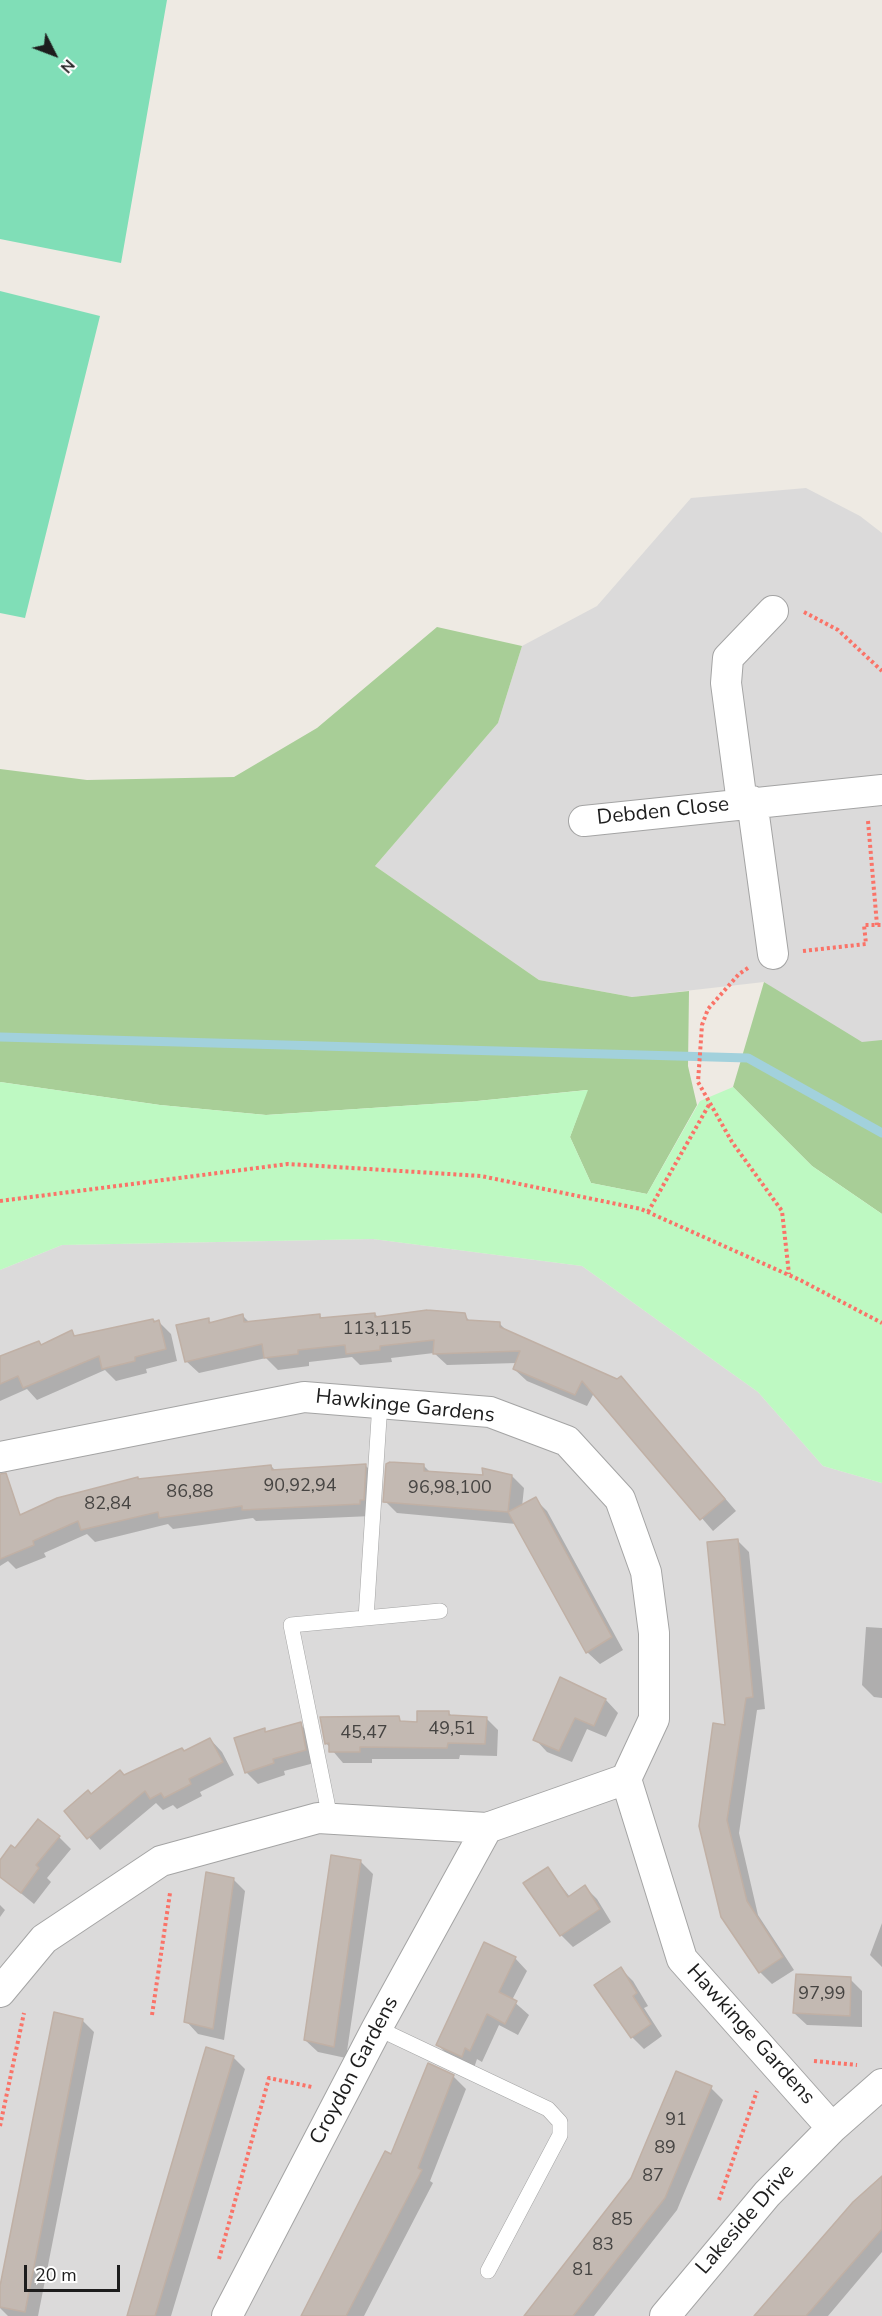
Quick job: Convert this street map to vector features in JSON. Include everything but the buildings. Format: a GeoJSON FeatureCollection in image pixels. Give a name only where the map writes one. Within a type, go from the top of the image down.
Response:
{"type":"FeatureCollection","features":[{"type":"Feature","properties":{"kind":"street","name":"Debden Close"},"geometry":{"type":"LineString","coordinates":[[747,802],[726,683],[728,658],[773,611]]}},
{"type":"Feature","properties":{"kind":"street","name":"Debden Close"},"geometry":{"type":"LineString","coordinates":[[584,821],[747,802],[873,791]]}},
{"type":"Feature","properties":{"kind":"street"},"geometry":{"type":"LineString","coordinates":[[747,802],[773,954]]}},
{"type":"Feature","properties":{"kind":"street","name":"Hawkinge Gardens"},"geometry":{"type":"LineString","coordinates":[[0,1457],[304,1397],[490,1412],[567,1441],[620,1499],[646,1572],[654,1633],[654,1719],[626,1779],[682,1959],[832,2128]]}},
{"type":"Feature","properties":{"kind":"street"},"geometry":{"type":"LineString","coordinates":[[0,1992],[44,1939],[160,1861],[318,1818],[487,1828],[626,1779]]}},
{"type":"Feature","properties":{"kind":"street","name":"Croydon Gardens"},"geometry":{"type":"LineString","coordinates":[[227,2316],[377,2028],[487,1828]]}},
{"type":"Feature","properties":{"kind":"street","name":"Lakeside Drive"},"geometry":{"type":"LineString","coordinates":[[665,2316],[748,2215],[832,2128],[882,2084]]}},
{"type":"Feature","properties":{"kind":"lane"},"geometry":{"type":"LineString","coordinates":[[366,1618],[380,1403]]}},
{"type":"Feature","properties":{"kind":"lane"},"geometry":{"type":"LineString","coordinates":[[330,1818],[291,1625],[440,1611]]}},
{"type":"Feature","properties":{"kind":"lane"},"geometry":{"type":"LineString","coordinates":[[377,2028],[548,2109],[560,2122],[560,2135],[488,2271]]}},
{"type":"Feature","properties":{"kind":"path"},"geometry":{"type":"LineString","coordinates":[[773,611],[798,608],[838,630],[882,671]]}},
{"type":"Feature","properties":{"kind":"path"},"geometry":{"type":"LineString","coordinates":[[789,1275],[782,1210],[732,1142],[698,1082],[702,1025],[708,1009],[739,974],[773,954],[866,944],[864,925],[880,925],[873,791]]}},
{"type":"Feature","properties":{"kind":"path"},"geometry":{"type":"LineString","coordinates":[[648,1212],[710,1103]]}},
{"type":"Feature","properties":{"kind":"path"},"geometry":{"type":"LineString","coordinates":[[0,1201],[288,1164],[481,1176],[648,1212],[789,1275],[882,1323]]}},
{"type":"Feature","properties":{"kind":"path"},"geometry":{"type":"LineString","coordinates":[[152,2015],[176,1857]]}},
{"type":"Feature","properties":{"kind":"path"},"geometry":{"type":"LineString","coordinates":[[0,2126],[25,2007]]}},
{"type":"Feature","properties":{"kind":"path"},"geometry":{"type":"LineString","coordinates":[[718,2204],[768,2056],[859,2065]]}},
{"type":"Feature","properties":{"kind":"path"},"geometry":{"type":"LineString","coordinates":[[216,2271],[269,2078],[342,2094]]}},
{"type":"Feature","properties":{"kind":"shaded area"},"geometry":{"type":"Polygon","coordinates":[[[806,488],[860,516],[882,533],[882,1045],[860,1049],[764,982],[632,997],[539,980],[375,866],[498,723],[522,646],[597,606],[691,498],[806,488]]]}},
{"type":"Feature","properties":{"kind":"shaded area"},"geometry":{"type":"Polygon","coordinates":[[[373,1239],[582,1266],[758,1392],[823,1466],[882,1483],[882,2316],[0,2316],[0,1270],[62,1245],[373,1239]]]}},
{"type":"Feature","properties":{"kind":"green space"},"geometry":{"type":"Polygon","coordinates":[[[0,0],[167,0],[121,263],[0,239],[0,0]]]}},
{"type":"Feature","properties":{"kind":"green space"},"geometry":{"type":"Polygon","coordinates":[[[0,291],[100,316],[25,618],[0,613],[0,291]]]}},
{"type":"Feature","properties":{"kind":"green space"},"geometry":{"type":"Polygon","coordinates":[[[437,627],[522,646],[498,723],[375,866],[539,980],[632,997],[689,991],[688,1066],[697,1105],[647,1194],[591,1183],[570,1137],[587,1090],[477,1101],[266,1115],[160,1105],[0,1082],[0,769],[87,780],[234,777],[317,728],[437,627]]]}},
{"type":"Feature","properties":{"kind":"green space"},"geometry":{"type":"Polygon","coordinates":[[[764,982],[862,1042],[882,1040],[882,1214],[812,1166],[733,1087],[764,982]]]}},
{"type":"Feature","properties":{"kind":"green space"},"geometry":{"type":"Polygon","coordinates":[[[0,1082],[160,1105],[266,1115],[477,1101],[588,1090],[570,1137],[591,1183],[647,1194],[700,1101],[733,1087],[812,1166],[882,1214],[882,1483],[823,1466],[758,1392],[582,1266],[373,1239],[62,1245],[0,1270],[0,1082]]]}},
{"type":"Feature","properties":{"kind":"waterway"},"geometry":{"type":"LineString","coordinates":[[0,1037],[748,1058],[882,1133]]}}]}
